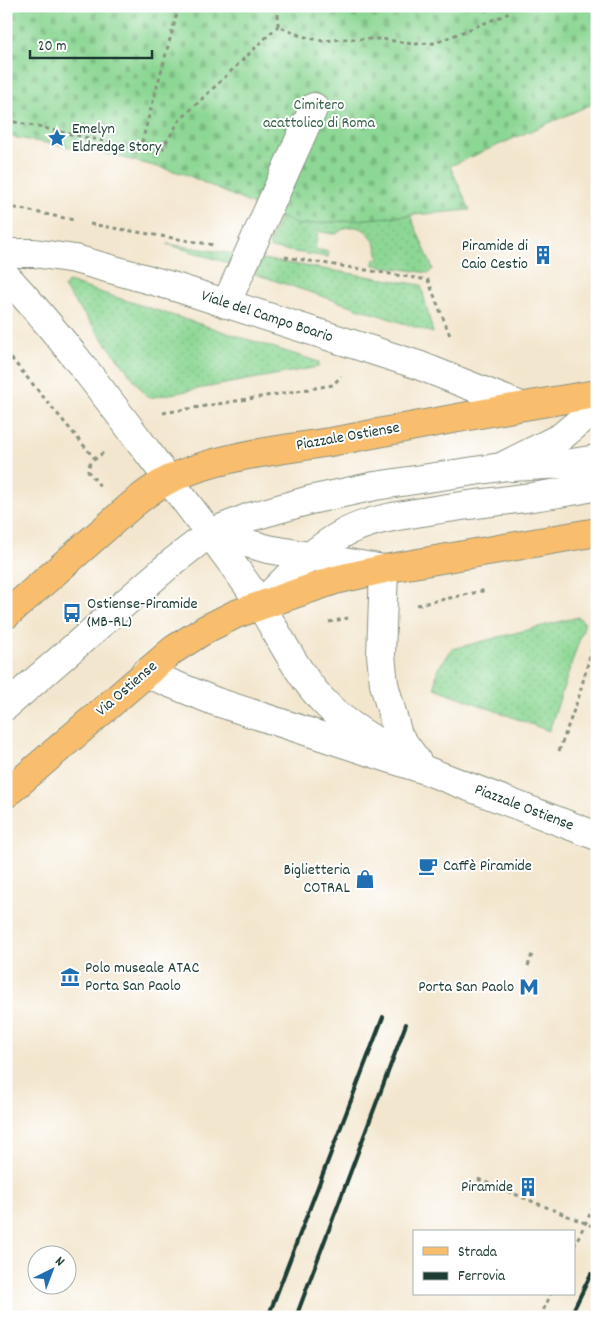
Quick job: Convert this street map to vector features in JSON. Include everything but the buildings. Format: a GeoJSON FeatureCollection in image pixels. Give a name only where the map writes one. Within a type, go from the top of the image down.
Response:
{"type":"FeatureCollection","features":[{"type":"Feature","properties":{"kind":"main road","name":"Piazzale Ostiense"},"geometry":{"type":"LineString","coordinates":[[169,480],[227,460],[597,394]]}},
{"type":"Feature","properties":{"kind":"main road"},"geometry":{"type":"LineString","coordinates":[[6,615],[124,512],[169,480]]}},
{"type":"Feature","properties":{"kind":"main road"},"geometry":{"type":"LineString","coordinates":[[260,605],[335,580],[384,569],[597,532]]}},
{"type":"Feature","properties":{"kind":"main road","name":"Via Ostiense"},"geometry":{"type":"LineString","coordinates":[[6,794],[173,650],[206,629],[260,605]]}},
{"type":"Feature","properties":{"kind":"street"},"geometry":{"type":"LineString","coordinates":[[226,304],[314,107]]}},
{"type":"Feature","properties":{"kind":"street","name":"Viale del Campo Boario"},"geometry":{"type":"LineString","coordinates":[[6,253],[54,255],[175,287],[418,365],[522,406]]}},
{"type":"Feature","properties":{"kind":"street"},"geometry":{"type":"LineString","coordinates":[[6,276],[49,325],[169,480]]}},
{"type":"Feature","properties":{"kind":"street"},"geometry":{"type":"LineString","coordinates":[[501,467],[561,437],[585,417],[597,401]]}},
{"type":"Feature","properties":{"kind":"street"},"geometry":{"type":"LineString","coordinates":[[6,706],[170,564],[210,533],[250,517],[310,500],[375,486],[501,467],[564,464],[597,459]]}},
{"type":"Feature","properties":{"kind":"street","name":"Piazzale Ostiense"},"geometry":{"type":"LineString","coordinates":[[169,480],[210,533],[260,605],[313,690],[329,707],[361,731],[425,770]]}},
{"type":"Feature","properties":{"kind":"street"},"geometry":{"type":"LineString","coordinates":[[260,605],[292,571],[310,556],[338,536],[373,521],[414,513],[597,486]]}},
{"type":"Feature","properties":{"kind":"street"},"geometry":{"type":"LineString","coordinates":[[210,533],[248,545],[384,569]]}},
{"type":"Feature","properties":{"kind":"street","name":"Piazzale Ostiense"},"geometry":{"type":"LineString","coordinates":[[384,569],[381,648],[384,684],[398,735],[406,748],[425,770]]}},
{"type":"Feature","properties":{"kind":"street","name":"Piazzale Ostiense"},"geometry":{"type":"LineString","coordinates":[[145,673],[214,701],[425,770],[596,835]]}},
{"type":"Feature","properties":{"kind":"path"},"geometry":{"type":"LineString","coordinates":[[140,149],[179,6]]}},
{"type":"Feature","properties":{"kind":"path"},"geometry":{"type":"LineString","coordinates":[[6,120],[160,153],[179,121],[278,26],[278,6]]}},
{"type":"Feature","properties":{"kind":"path"},"geometry":{"type":"LineString","coordinates":[[278,26],[300,36],[323,41],[381,39],[425,45],[436,43],[507,14],[514,6]]}},
{"type":"Feature","properties":{"kind":"path"},"geometry":{"type":"LineString","coordinates":[[6,352],[95,458],[90,463],[88,471],[94,480]]}},
{"type":"Feature","properties":{"kind":"path"},"geometry":{"type":"LineString","coordinates":[[160,414],[333,385],[344,373]]}},
{"type":"Feature","properties":{"kind":"path"},"geometry":{"type":"LineString","coordinates":[[559,751],[579,696],[597,630]]}},
{"type":"Feature","properties":{"kind":"path"},"geometry":{"type":"LineString","coordinates":[[528,966],[532,954]]}},
{"type":"Feature","properties":{"kind":"path"},"geometry":{"type":"LineString","coordinates":[[478,1179],[597,1228]]}},
{"type":"Feature","properties":{"kind":"path"},"geometry":{"type":"LineString","coordinates":[[576,1242],[597,1200]]}},
{"type":"Feature","properties":{"kind":"path"},"geometry":{"type":"LineString","coordinates":[[540,1317],[550,1296]]}},
{"type":"Feature","properties":{"kind":"green space","name":"Cimitero acattolico di Roma"},"geometry":{"type":"Polygon","coordinates":[[[6,6],[597,6],[597,102],[450,166],[470,210],[298,225],[185,174],[104,153],[6,136],[6,6]]]}},
{"type":"Feature","properties":{"kind":"green space"},"geometry":{"type":"Polygon","coordinates":[[[410,215],[433,269],[429,273],[374,265],[374,260],[379,258],[374,241],[361,228],[356,227],[347,227],[335,234],[318,231],[315,249],[329,252],[328,257],[270,248],[269,244],[280,217],[298,225],[410,215]]]}},
{"type":"Feature","properties":{"kind":"green space"},"geometry":{"type":"Polygon","coordinates":[[[167,244],[235,254],[231,264],[167,244]]]}},
{"type":"Feature","properties":{"kind":"green space"},"geometry":{"type":"Polygon","coordinates":[[[262,259],[421,285],[433,333],[255,274],[262,259]]]}},
{"type":"Feature","properties":{"kind":"green space"},"geometry":{"type":"Polygon","coordinates":[[[68,282],[319,362],[318,367],[148,398],[64,288],[68,282]]]}},
{"type":"Feature","properties":{"kind":"green space"},"geometry":{"type":"Polygon","coordinates":[[[578,617],[585,623],[549,731],[435,688],[437,670],[452,649],[578,617]]]}},
{"type":"Feature","properties":{"kind":"railway"},"geometry":{"type":"LineString","coordinates":[[268,1317],[383,1017]]}},
{"type":"Feature","properties":{"kind":"railway"},"geometry":{"type":"LineString","coordinates":[[296,1317],[406,1024]]}},
{"type":"Feature","properties":{"kind":"railway"},"geometry":{"type":"LineString","coordinates":[[570,1317],[591,1274]]}},
{"type":"Feature","properties":{"kind":"railway"},"geometry":{"type":"LineString","coordinates":[[590,1317],[597,1302]]}},
{"type":"Feature","properties":{"kind":"place","name":"Emelyn Eldredge Story"},"geometry":{"type":"Point","coordinates":[57,138]}},
{"type":"Feature","properties":{"kind":"place","name":"Piramide di Caio Cestio"},"geometry":{"type":"Point","coordinates":[543,255]}},
{"type":"Feature","properties":{"kind":"place","name":"Ostiense-Piramide (MB-RL)"},"geometry":{"type":"Point","coordinates":[72,613]}},
{"type":"Feature","properties":{"kind":"place","name":"Caffè Piramide"},"geometry":{"type":"Point","coordinates":[428,866]}},
{"type":"Feature","properties":{"kind":"place","name":"Biglietteria COTRAL"},"geometry":{"type":"Point","coordinates":[365,879]}},
{"type":"Feature","properties":{"kind":"place","name":"Polo museale ATAC Porta San Paolo"},"geometry":{"type":"Point","coordinates":[70,977]}},
{"type":"Feature","properties":{"kind":"place","name":"Porta San Paolo"},"geometry":{"type":"Point","coordinates":[529,987]}},
{"type":"Feature","properties":{"kind":"place","name":"Piramide"},"geometry":{"type":"Point","coordinates":[528,1187]}}]}
